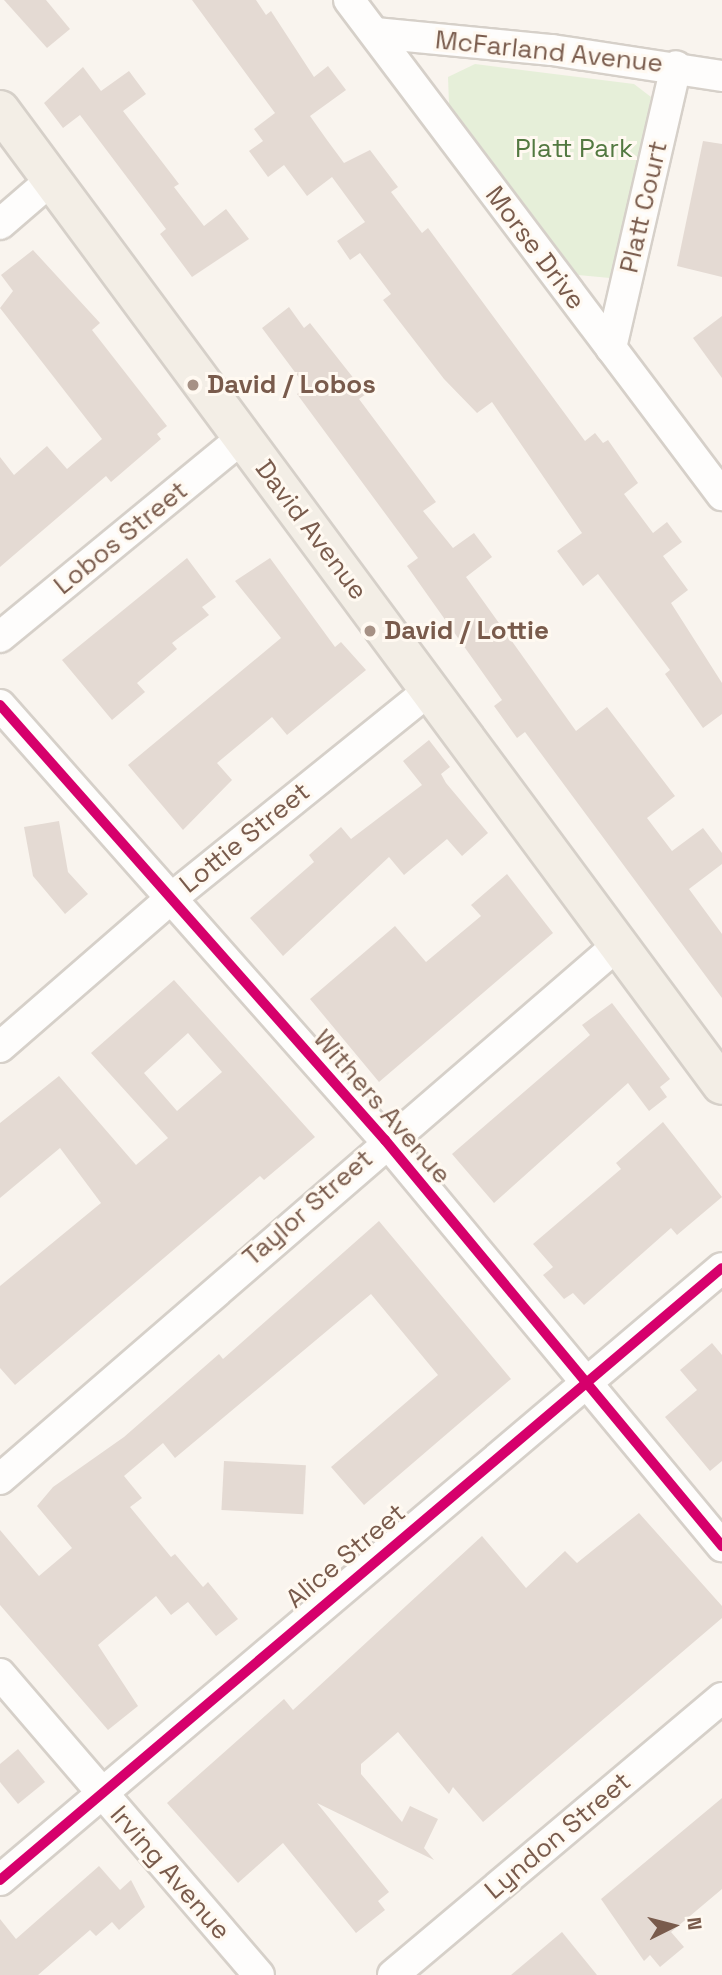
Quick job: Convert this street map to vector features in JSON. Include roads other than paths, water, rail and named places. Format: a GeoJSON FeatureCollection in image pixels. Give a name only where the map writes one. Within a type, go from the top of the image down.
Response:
{"type":"FeatureCollection","features":[{"type":"Feature","properties":{"kind":"main road","name":"David Avenue"},"geometry":{"type":"LineString","coordinates":[[0,110],[241,439],[620,943],[722,1085]]}},
{"type":"Feature","properties":{"kind":"street","name":"Morse Drive"},"geometry":{"type":"LineString","coordinates":[[349,0],[722,495]]}},
{"type":"Feature","properties":{"kind":"street","name":"McFarland Avenue"},"geometry":{"type":"LineString","coordinates":[[374,33],[676,66],[722,76]]}},
{"type":"Feature","properties":{"kind":"street","name":"Platt Court"},"geometry":{"type":"LineString","coordinates":[[611,348],[676,66]]}},
{"type":"Feature","properties":{"kind":"street"},"geometry":{"type":"LineString","coordinates":[[0,224],[50,181]]}},
{"type":"Feature","properties":{"kind":"street","name":"Lobos Street"},"geometry":{"type":"LineString","coordinates":[[0,637],[241,439]]}},
{"type":"Feature","properties":{"kind":"street","name":"Lottie Street"},"geometry":{"type":"LineString","coordinates":[[0,1048],[168,901],[431,689]]}},
{"type":"Feature","properties":{"kind":"street","name":"Withers Avenue"},"geometry":{"type":"LineString","coordinates":[[0,705],[168,901],[385,1140],[583,1385],[722,1546]]}},
{"type":"Feature","properties":{"kind":"street","name":"Taylor Street"},"geometry":{"type":"LineString","coordinates":[[0,1479],[385,1140],[620,943]]}},
{"type":"Feature","properties":{"kind":"street","name":"Alice Street"},"geometry":{"type":"LineString","coordinates":[[0,1880],[722,1268]]}},
{"type":"Feature","properties":{"kind":"street","name":"Irving Avenue"},"geometry":{"type":"LineString","coordinates":[[0,1674],[259,1975]]}},
{"type":"Feature","properties":{"kind":"street","name":"Lyndon Street"},"geometry":{"type":"LineString","coordinates":[[393,1975],[722,1698]]}},
{"type":"Feature","properties":{"kind":"place","name":"David / Lobos"},"geometry":{"type":"Point","coordinates":[193,385]}},
{"type":"Feature","properties":{"kind":"place","name":"David / Lottie"},"geometry":{"type":"Point","coordinates":[370,631]}},
{"type":"Feature","properties":{"kind":"park label","name":"Platt Park"},"geometry":{"type":"Point","coordinates":[574,149]}}]}
